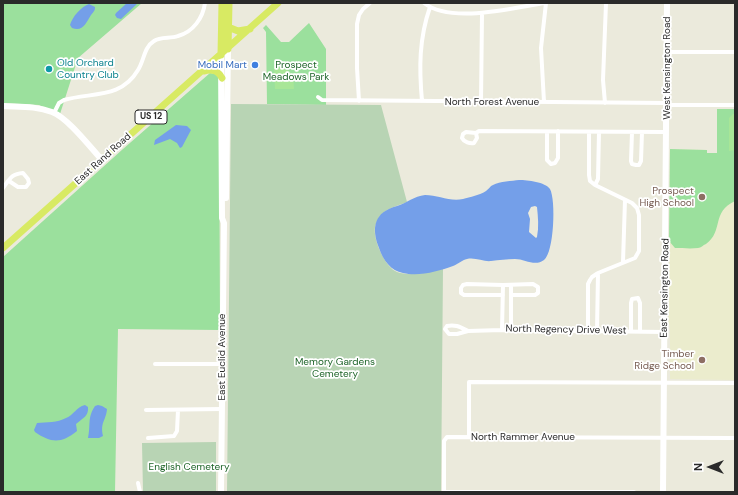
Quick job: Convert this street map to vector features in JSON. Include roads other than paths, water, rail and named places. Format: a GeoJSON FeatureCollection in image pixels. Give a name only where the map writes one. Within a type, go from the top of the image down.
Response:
{"type":"FeatureCollection","features":[{"type":"Feature","properties":{"kind":"main road"},"geometry":{"type":"LineString","coordinates":[[221,55],[222,3]]}},
{"type":"Feature","properties":{"kind":"main road"},"geometry":{"type":"LineString","coordinates":[[228,49],[229,3]]}},
{"type":"Feature","properties":{"kind":"main road","name":"US 12"},"geometry":{"type":"LineString","coordinates":[[221,55],[278,3]]}},
{"type":"Feature","properties":{"kind":"main road","name":"West Kensington Road"},"geometry":{"type":"LineString","coordinates":[[666,132],[667,3]]}},
{"type":"Feature","properties":{"kind":"main road"},"geometry":{"type":"LineString","coordinates":[[228,27],[238,31],[250,29]]}},
{"type":"Feature","properties":{"kind":"main road","name":"East Euclid Avenue"},"geometry":{"type":"LineString","coordinates":[[221,492],[224,223],[226,219],[228,49]]}},
{"type":"Feature","properties":{"kind":"main road","name":"East Rand Road"},"geometry":{"type":"LineString","coordinates":[[3,248],[221,55]]}},
{"type":"Feature","properties":{"kind":"main road","name":"East Euclid Avenue"},"geometry":{"type":"LineString","coordinates":[[221,55],[222,218],[224,223]]}},
{"type":"Feature","properties":{"kind":"main road"},"geometry":{"type":"LineString","coordinates":[[203,71],[214,70],[220,74],[222,78]]}},
{"type":"Feature","properties":{"kind":"main road"},"geometry":{"type":"LineString","coordinates":[[3,106],[33,107],[54,113],[65,121],[102,160]]}},
{"type":"Feature","properties":{"kind":"main road","name":"East Kensington Road"},"geometry":{"type":"LineString","coordinates":[[663,492],[666,132]]}},
{"type":"Feature","properties":{"kind":"street"},"geometry":{"type":"LineString","coordinates":[[54,113],[59,103],[64,100],[109,93],[126,84],[139,69],[147,48],[152,42],[162,38],[178,36],[193,28],[204,12],[205,3]]}},
{"type":"Feature","properties":{"kind":"street"},"geometry":{"type":"LineString","coordinates":[[359,101],[357,24],[359,15],[370,3]]}},
{"type":"Feature","properties":{"kind":"street"},"geometry":{"type":"LineString","coordinates":[[424,3],[430,7],[448,13],[482,13],[545,3],[541,48],[544,102]]}},
{"type":"Feature","properties":{"kind":"street"},"geometry":{"type":"LineString","coordinates":[[605,103],[603,80],[606,3]]}},
{"type":"Feature","properties":{"kind":"street"},"geometry":{"type":"LineString","coordinates":[[422,101],[420,84],[421,40],[430,7]]}},
{"type":"Feature","properties":{"kind":"street"},"geometry":{"type":"LineString","coordinates":[[481,102],[482,13]]}},
{"type":"Feature","properties":{"kind":"street"},"geometry":{"type":"LineString","coordinates":[[667,52],[735,52]]}},
{"type":"Feature","properties":{"kind":"street","name":"North Forest Avenue"},"geometry":{"type":"LineString","coordinates":[[318,97],[322,100],[359,101],[735,105]]}},
{"type":"Feature","properties":{"kind":"street"},"geometry":{"type":"LineString","coordinates":[[476,133],[479,131],[666,132]]}},
{"type":"Feature","properties":{"kind":"street"},"geometry":{"type":"LineString","coordinates":[[547,132],[547,160],[551,164],[555,163],[558,158],[558,131]]}},
{"type":"Feature","properties":{"kind":"street"},"geometry":{"type":"LineString","coordinates":[[588,331],[588,284],[592,277],[598,273],[635,258],[639,251],[640,215],[637,208],[632,203],[595,185],[590,181],[589,132]]}},
{"type":"Feature","properties":{"kind":"street"},"geometry":{"type":"LineString","coordinates":[[595,185],[598,179],[599,132]]}},
{"type":"Feature","properties":{"kind":"street"},"geometry":{"type":"LineString","coordinates":[[632,132],[631,161],[632,164],[636,166],[639,165],[641,161],[642,132]]}},
{"type":"Feature","properties":{"kind":"street"},"geometry":{"type":"LineString","coordinates":[[3,188],[12,176],[23,173],[28,179],[29,183],[26,187],[18,187],[9,181]]}},
{"type":"Feature","properties":{"kind":"street"},"geometry":{"type":"LineString","coordinates":[[623,262],[625,200]]}},
{"type":"Feature","properties":{"kind":"street"},"geometry":{"type":"LineString","coordinates":[[597,331],[598,273]]}},
{"type":"Feature","properties":{"kind":"street"},"geometry":{"type":"LineString","coordinates":[[503,295],[464,295],[461,293],[461,288],[463,285],[467,284],[533,284],[538,287],[539,290],[535,295],[511,295]]}},
{"type":"Feature","properties":{"kind":"street"},"geometry":{"type":"LineString","coordinates":[[502,330],[503,285]]}},
{"type":"Feature","properties":{"kind":"street"},"geometry":{"type":"LineString","coordinates":[[511,285],[511,330]]}},
{"type":"Feature","properties":{"kind":"street"},"geometry":{"type":"LineString","coordinates":[[631,331],[631,303],[632,299],[635,298],[638,298],[640,303],[640,331]]}},
{"type":"Feature","properties":{"kind":"street","name":"North Regency Drive West"},"geometry":{"type":"LineString","coordinates":[[468,331],[458,325],[447,326],[445,329],[449,334],[457,334],[468,331],[502,330],[664,332]]}},
{"type":"Feature","properties":{"kind":"street"},"geometry":{"type":"LineString","coordinates":[[155,364],[222,364]]}},
{"type":"Feature","properties":{"kind":"street"},"geometry":{"type":"LineString","coordinates":[[469,436],[469,382],[735,383]]}},
{"type":"Feature","properties":{"kind":"street"},"geometry":{"type":"LineString","coordinates":[[146,410],[222,409]]}},
{"type":"Feature","properties":{"kind":"street"},"geometry":{"type":"LineString","coordinates":[[148,438],[174,436],[177,431],[178,410]]}},
{"type":"Feature","properties":{"kind":"street","name":"North Rammer Avenue"},"geometry":{"type":"LineString","coordinates":[[444,492],[444,441],[448,437],[598,437],[663,439],[735,438]]}},
{"type":"Feature","properties":{"kind":"street"},"geometry":{"type":"LineString","coordinates":[[138,483],[140,492]]}},
{"type":"Feature","properties":{"kind":"street"},"geometry":{"type":"LineString","coordinates":[[444,492],[634,492]]}},
{"type":"Feature","properties":{"kind":"water"},"geometry":{"type":"Polygon","coordinates":[[[127,3],[138,3],[121,19],[117,18],[115,15],[116,13],[127,3]]]}},
{"type":"Feature","properties":{"kind":"water"},"geometry":{"type":"Polygon","coordinates":[[[89,4],[95,7],[95,9],[86,24],[79,29],[72,28],[70,25],[75,15],[80,9],[89,4]]]}},
{"type":"Feature","properties":{"kind":"water"},"geometry":{"type":"Polygon","coordinates":[[[176,125],[187,126],[191,130],[182,147],[180,148],[177,143],[170,139],[154,145],[155,140],[176,125]]]}},
{"type":"Feature","properties":{"kind":"water"},"geometry":{"type":"Polygon","coordinates":[[[516,180],[540,183],[550,189],[552,195],[552,237],[547,255],[541,262],[534,263],[519,259],[488,261],[470,259],[442,270],[429,273],[409,274],[395,270],[383,257],[375,234],[375,228],[376,222],[383,212],[425,195],[458,200],[475,196],[496,184],[516,180]],[[531,207],[528,213],[530,219],[529,232],[536,238],[538,226],[537,207],[531,207]]]}},
{"type":"Feature","properties":{"kind":"water"},"geometry":{"type":"Polygon","coordinates":[[[85,405],[88,407],[88,413],[76,424],[77,431],[66,438],[61,440],[51,440],[35,432],[34,430],[37,423],[63,420],[69,417],[79,407],[85,405]]]}},
{"type":"Feature","properties":{"kind":"water"},"geometry":{"type":"Polygon","coordinates":[[[98,405],[107,409],[102,428],[103,436],[99,438],[88,438],[91,414],[95,406],[98,405]]]}},
{"type":"Feature","properties":{"kind":"place","name":"Mobil Mart"},"geometry":{"type":"Point","coordinates":[255,65]}},
{"type":"Feature","properties":{"kind":"place","name":"Old Orchard Country Club"},"geometry":{"type":"Point","coordinates":[49,69]}},
{"type":"Feature","properties":{"kind":"place","name":"Prospect High School"},"geometry":{"type":"Point","coordinates":[702,197]}},
{"type":"Feature","properties":{"kind":"place","name":"Timber Ridge School"},"geometry":{"type":"Point","coordinates":[702,360]}},
{"type":"Feature","properties":{"kind":"park label","name":"Prospect Meadows Park"},"geometry":{"type":"Point","coordinates":[296,70]}},
{"type":"Feature","properties":{"kind":"park label","name":"Memory Gardens Cemetery"},"geometry":{"type":"Point","coordinates":[335,368]}},
{"type":"Feature","properties":{"kind":"park label","name":"English Cemetery"},"geometry":{"type":"Point","coordinates":[189,467]}}]}
